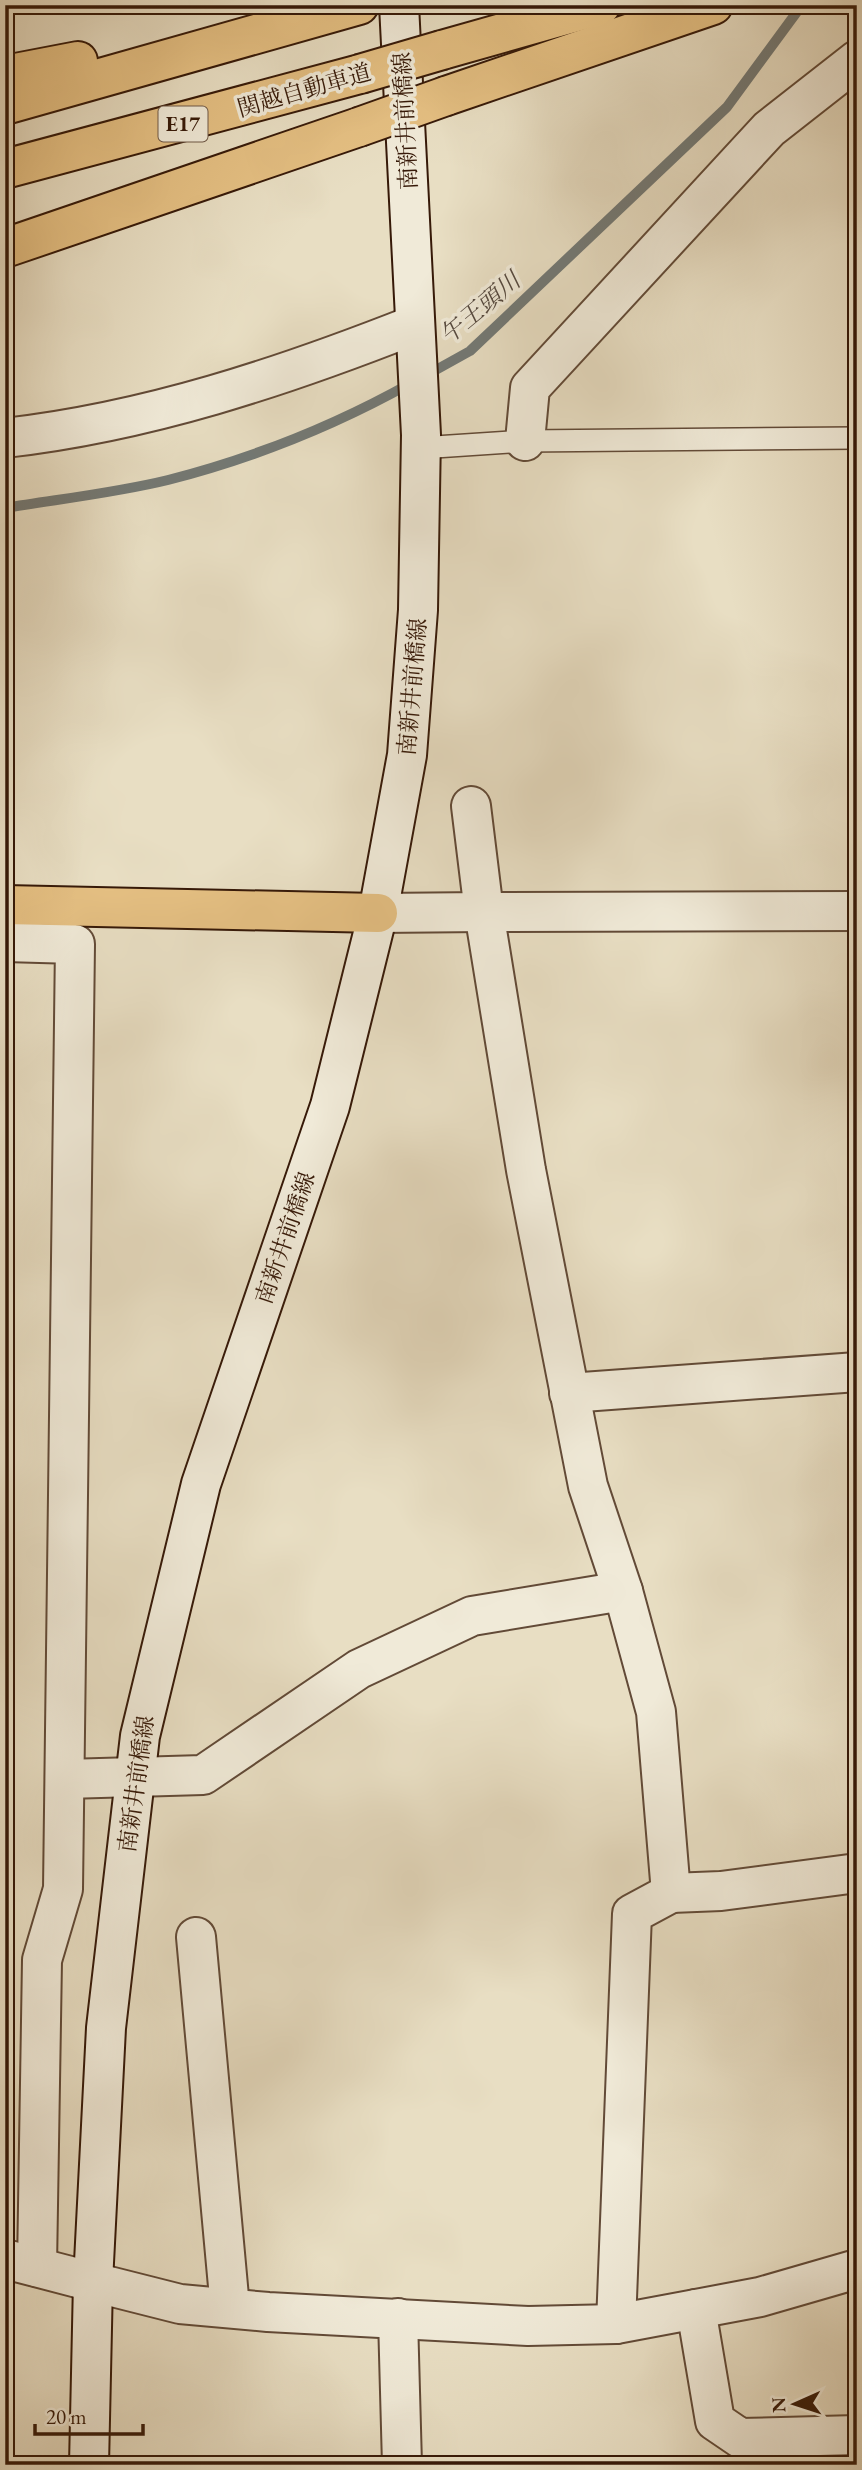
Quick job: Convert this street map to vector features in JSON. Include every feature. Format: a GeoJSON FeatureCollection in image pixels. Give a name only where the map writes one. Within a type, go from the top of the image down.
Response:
{"type":"FeatureCollection","features":[{"type":"Feature","properties":{"kind":"highway","name":"関越自動車道"},"geometry":{"type":"LineString","coordinates":[[5,169],[360,74],[601,5]]}},
{"type":"Feature","properties":{"kind":"highway"},"geometry":{"type":"LineString","coordinates":[[5,248],[713,5]]}},
{"type":"Feature","properties":{"kind":"highway"},"geometry":{"type":"LineString","coordinates":[[5,75],[357,6]]}},
{"type":"Feature","properties":{"kind":"highway"},"geometry":{"type":"LineString","coordinates":[[5,105],[357,6]]}},
{"type":"Feature","properties":{"kind":"highway"},"geometry":{"type":"LineString","coordinates":[[5,905],[378,912]]}},
{"type":"Feature","properties":{"kind":"street","name":"南新井前橋線"},"geometry":{"type":"LineString","coordinates":[[89,2465],[93,2283],[106,2028],[140,1736],[201,1484],[330,1106],[378,912],[407,755],[418,610],[420,442],[399,5]]}},
{"type":"Feature","properties":{"kind":"street"},"geometry":{"type":"LineString","coordinates":[[525,440],[530,388],[769,129],[857,60]]}},
{"type":"Feature","properties":{"kind":"street"},"geometry":{"type":"LineString","coordinates":[[5,438],[53,433],[168,409],[415,331]]}},
{"type":"Feature","properties":{"kind":"street"},"geometry":{"type":"LineString","coordinates":[[471,806],[484,912],[526,1170],[587,1486],[622,1591],[656,1712],[671,1893]]}},
{"type":"Feature","properties":{"kind":"street"},"geometry":{"type":"LineString","coordinates":[[378,912],[857,911]]}},
{"type":"Feature","properties":{"kind":"street"},"geometry":{"type":"LineString","coordinates":[[5,942],[75,944],[63,1889],[42,1960],[21,2263],[180,2304],[528,2326],[616,2323],[760,2297],[857,2269]]}},
{"type":"Feature","properties":{"kind":"street"},"geometry":{"type":"LineString","coordinates":[[569,1392],[857,1372]]}},
{"type":"Feature","properties":{"kind":"street"},"geometry":{"type":"LineString","coordinates":[[66,1779],[203,1774],[359,1669],[472,1616],[622,1591]]}},
{"type":"Feature","properties":{"kind":"street"},"geometry":{"type":"LineString","coordinates":[[616,2323],[632,1914],[671,1893],[721,1891],[857,1873]]}},
{"type":"Feature","properties":{"kind":"street"},"geometry":{"type":"LineString","coordinates":[[196,1937],[230,2308]]}},
{"type":"Feature","properties":{"kind":"street"},"geometry":{"type":"LineString","coordinates":[[696,2309],[715,2421],[740,2438],[857,2435]]}},
{"type":"Feature","properties":{"kind":"street"},"geometry":{"type":"LineString","coordinates":[[398,2318],[402,2465]]}},
{"type":"Feature","properties":{"kind":"lane"},"geometry":{"type":"LineString","coordinates":[[420,442],[857,438]]}},
{"type":"Feature","properties":{"kind":"waterway","name":"午王頭川"},"geometry":{"type":"LineString","coordinates":[[425,376],[470,351],[727,107],[802,5]]}},
{"type":"Feature","properties":{"kind":"waterway","name":"午王頭川"},"geometry":{"type":"LineString","coordinates":[[5,508],[148,485],[231,462],[323,427],[411,383]]}}]}
